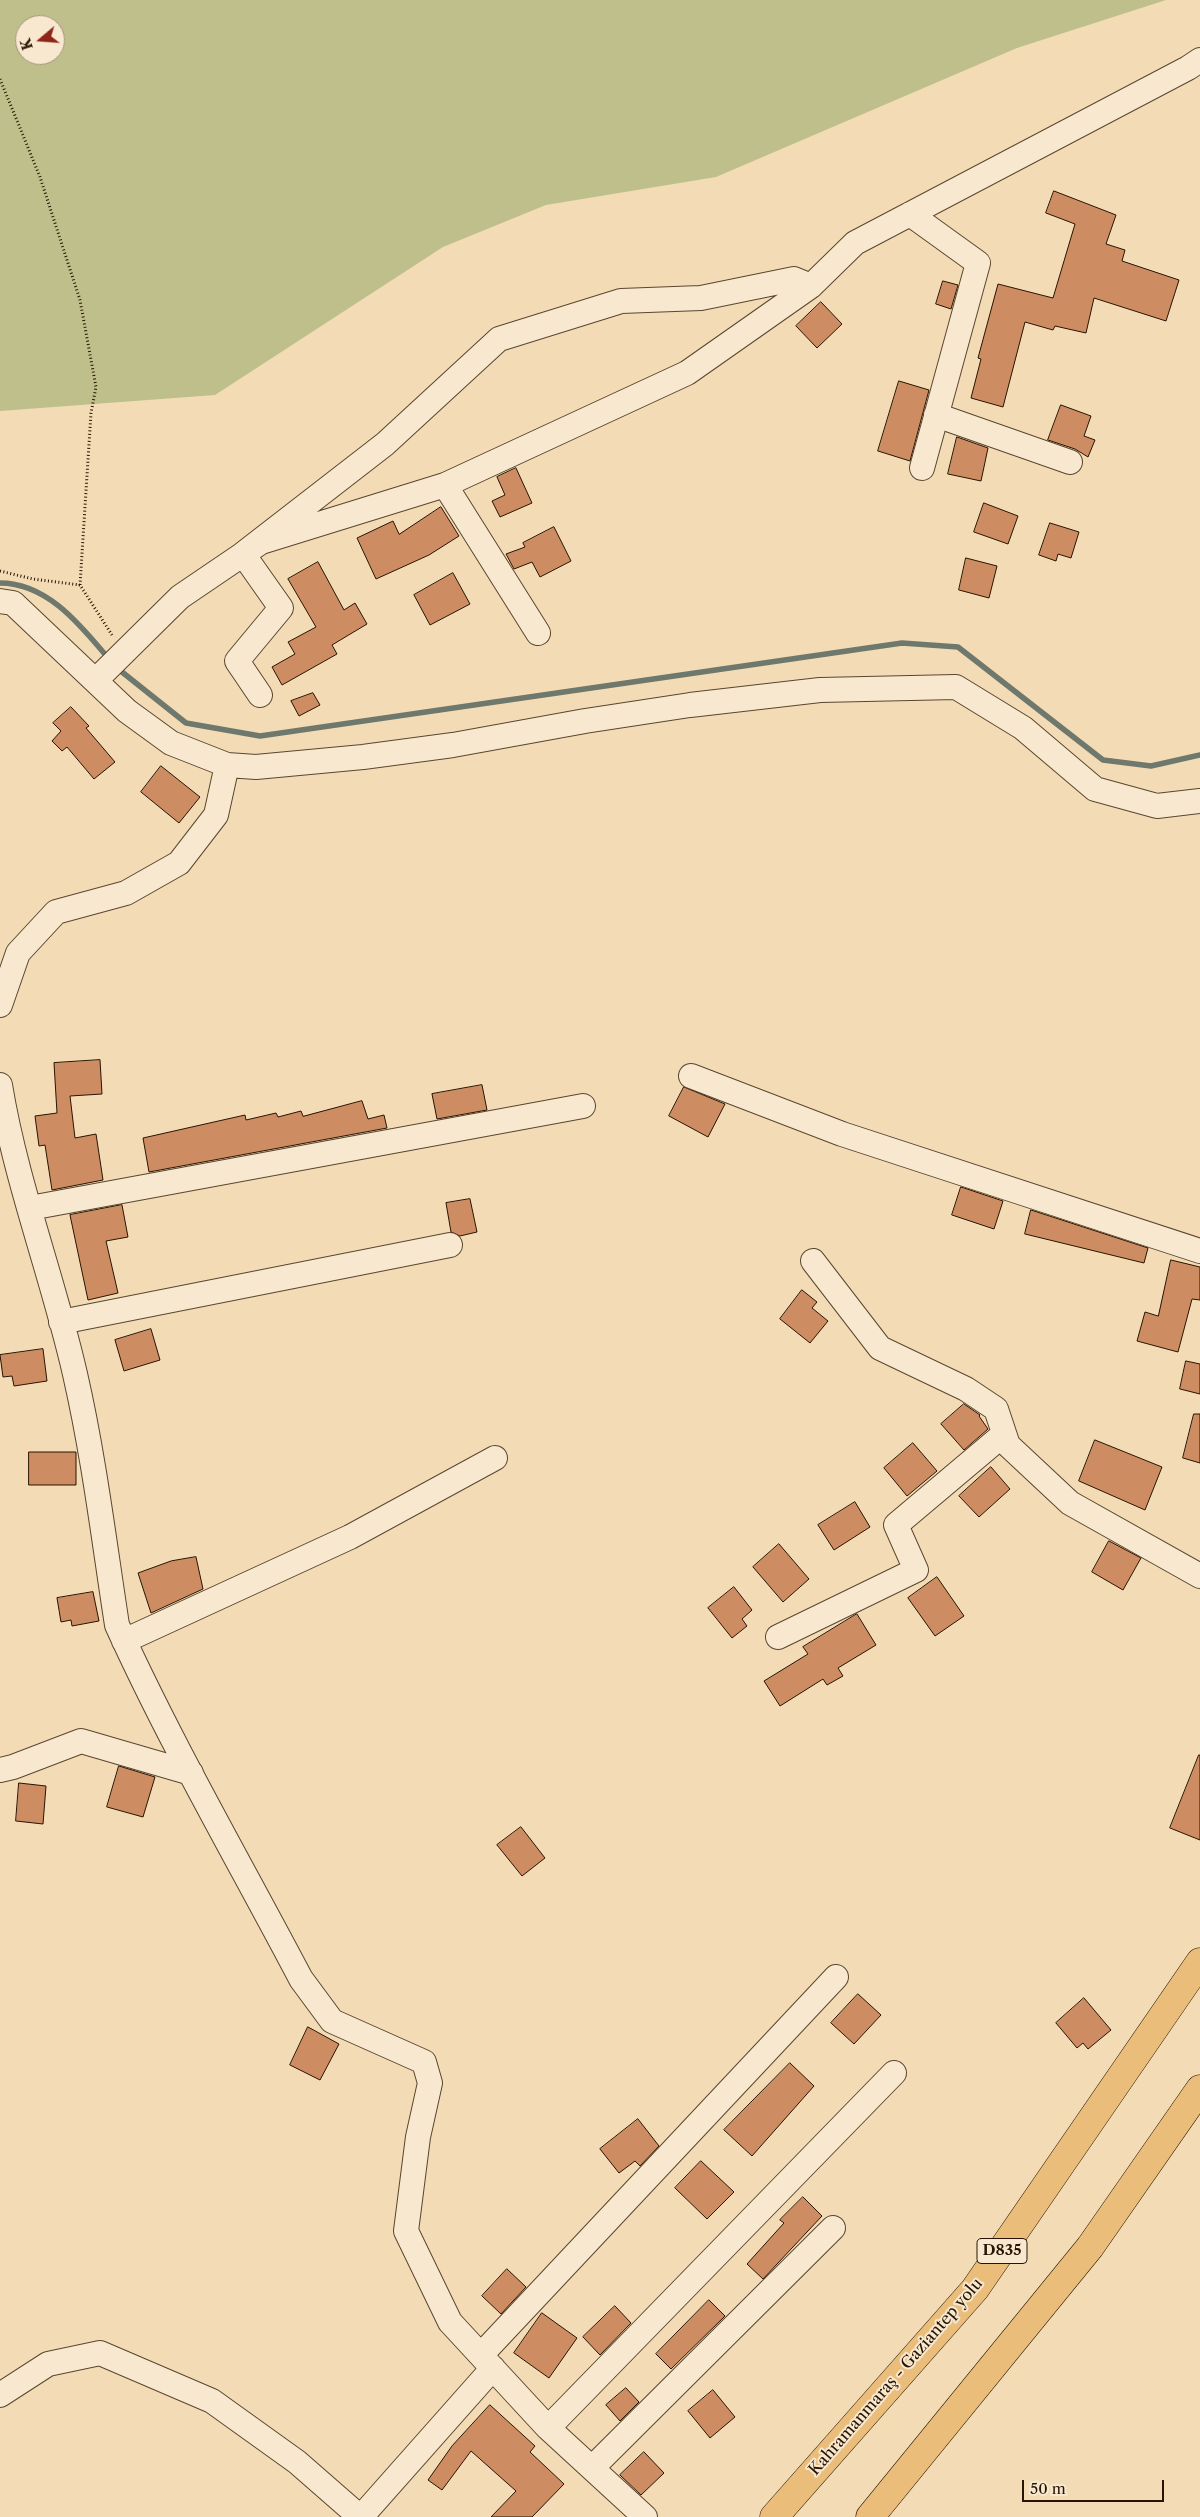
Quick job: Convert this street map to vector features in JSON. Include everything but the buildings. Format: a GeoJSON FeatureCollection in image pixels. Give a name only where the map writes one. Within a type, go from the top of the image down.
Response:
{"type":"FeatureCollection","features":[{"type":"Feature","properties":{"kind":"highway","name":"Kahramanmaraş - Gaziantep yolu"},"geometry":{"type":"LineString","coordinates":[[774,2517],[975,2290],[1200,1962]]}},
{"type":"Feature","properties":{"kind":"highway"},"geometry":{"type":"LineString","coordinates":[[870,2517],[1090,2246],[1200,2089]]}},
{"type":"Feature","properties":{"kind":"street"},"geometry":{"type":"LineString","coordinates":[[96,680],[180,598],[261,542],[445,485],[687,373],[811,286],[855,243],[1200,60]]}},
{"type":"Feature","properties":{"kind":"street"},"geometry":{"type":"LineString","coordinates":[[910,214],[978,263],[922,468]]}},
{"type":"Feature","properties":{"kind":"street"},"geometry":{"type":"LineString","coordinates":[[243,554],[385,444],[499,340],[621,301],[701,298],[794,280],[811,286]]}},
{"type":"Feature","properties":{"kind":"street"},"geometry":{"type":"LineString","coordinates":[[936,415],[1070,462]]}},
{"type":"Feature","properties":{"kind":"street"},"geometry":{"type":"LineString","coordinates":[[445,485],[538,633]]}},
{"type":"Feature","properties":{"kind":"street"},"geometry":{"type":"LineString","coordinates":[[243,554],[281,608],[237,660],[260,695]]}},
{"type":"Feature","properties":{"kind":"street"},"geometry":{"type":"LineString","coordinates":[[0,601],[13,602],[128,711],[171,743],[227,765],[256,766],[363,757],[453,745],[585,720],[690,704],[820,690],[956,687],[1023,728],[1095,789],[1157,806],[1200,800]]}},
{"type":"Feature","properties":{"kind":"street"},"geometry":{"type":"LineString","coordinates":[[0,1005],[18,953],[56,912],[126,893],[179,863],[216,815],[227,765]]}},
{"type":"Feature","properties":{"kind":"street"},"geometry":{"type":"LineString","coordinates":[[691,1076],[842,1134],[1200,1251]]}},
{"type":"Feature","properties":{"kind":"street"},"geometry":{"type":"LineString","coordinates":[[0,1085],[4,1109],[75,1374],[117,1625],[149,1695],[301,1978],[332,2021],[424,2062],[430,2083],[418,2137],[406,2231],[450,2322],[548,2428],[645,2517]]}},
{"type":"Feature","properties":{"kind":"street"},"geometry":{"type":"LineString","coordinates":[[30,1208],[583,1106]]}},
{"type":"Feature","properties":{"kind":"street"},"geometry":{"type":"LineString","coordinates":[[61,1322],[450,1245]]}},
{"type":"Feature","properties":{"kind":"street"},"geometry":{"type":"LineString","coordinates":[[812,1261],[880,1348],[966,1389],[996,1409],[1008,1445],[1070,1503],[1200,1576]]}},
{"type":"Feature","properties":{"kind":"street"},"geometry":{"type":"LineString","coordinates":[[778,1637],[916,1570],[896,1525],[1004,1434]]}},
{"type":"Feature","properties":{"kind":"street"},"geometry":{"type":"LineString","coordinates":[[124,1640],[350,1537],[495,1458]]}},
{"type":"Feature","properties":{"kind":"street"},"geometry":{"type":"LineString","coordinates":[[0,1770],[13,1767],[82,1741],[192,1773]]}},
{"type":"Feature","properties":{"kind":"street"},"geometry":{"type":"LineString","coordinates":[[0,2395],[48,2364],[100,2352],[212,2401],[296,2462],[360,2517],[487,2361],[836,1977]]}},
{"type":"Feature","properties":{"kind":"street"},"geometry":{"type":"LineString","coordinates":[[548,2428],[894,2073]]}},
{"type":"Feature","properties":{"kind":"street"},"geometry":{"type":"LineString","coordinates":[[592,2468],[833,2228]]}},
{"type":"Feature","properties":{"kind":"path"},"geometry":{"type":"LineString","coordinates":[[0,79],[40,177],[80,300],[96,387],[91,413],[80,585],[124,652]]}},
{"type":"Feature","properties":{"kind":"path"},"geometry":{"type":"LineString","coordinates":[[0,570],[34,579],[80,585]]}},
{"type":"Feature","properties":{"kind":"green space"},"geometry":{"type":"Polygon","coordinates":[[[0,0],[1166,0],[1017,48],[716,177],[546,205],[443,247],[215,395],[0,411],[0,0]]]}},
{"type":"Feature","properties":{"kind":"waterway"},"geometry":{"type":"LineString","coordinates":[[0,583],[17,585],[33,590],[48,598],[75,620],[109,659]]}},
{"type":"Feature","properties":{"kind":"waterway"},"geometry":{"type":"LineString","coordinates":[[117,668],[186,723],[260,736],[902,643],[958,647],[1103,760],[1151,766],[1200,755]]}}]}
